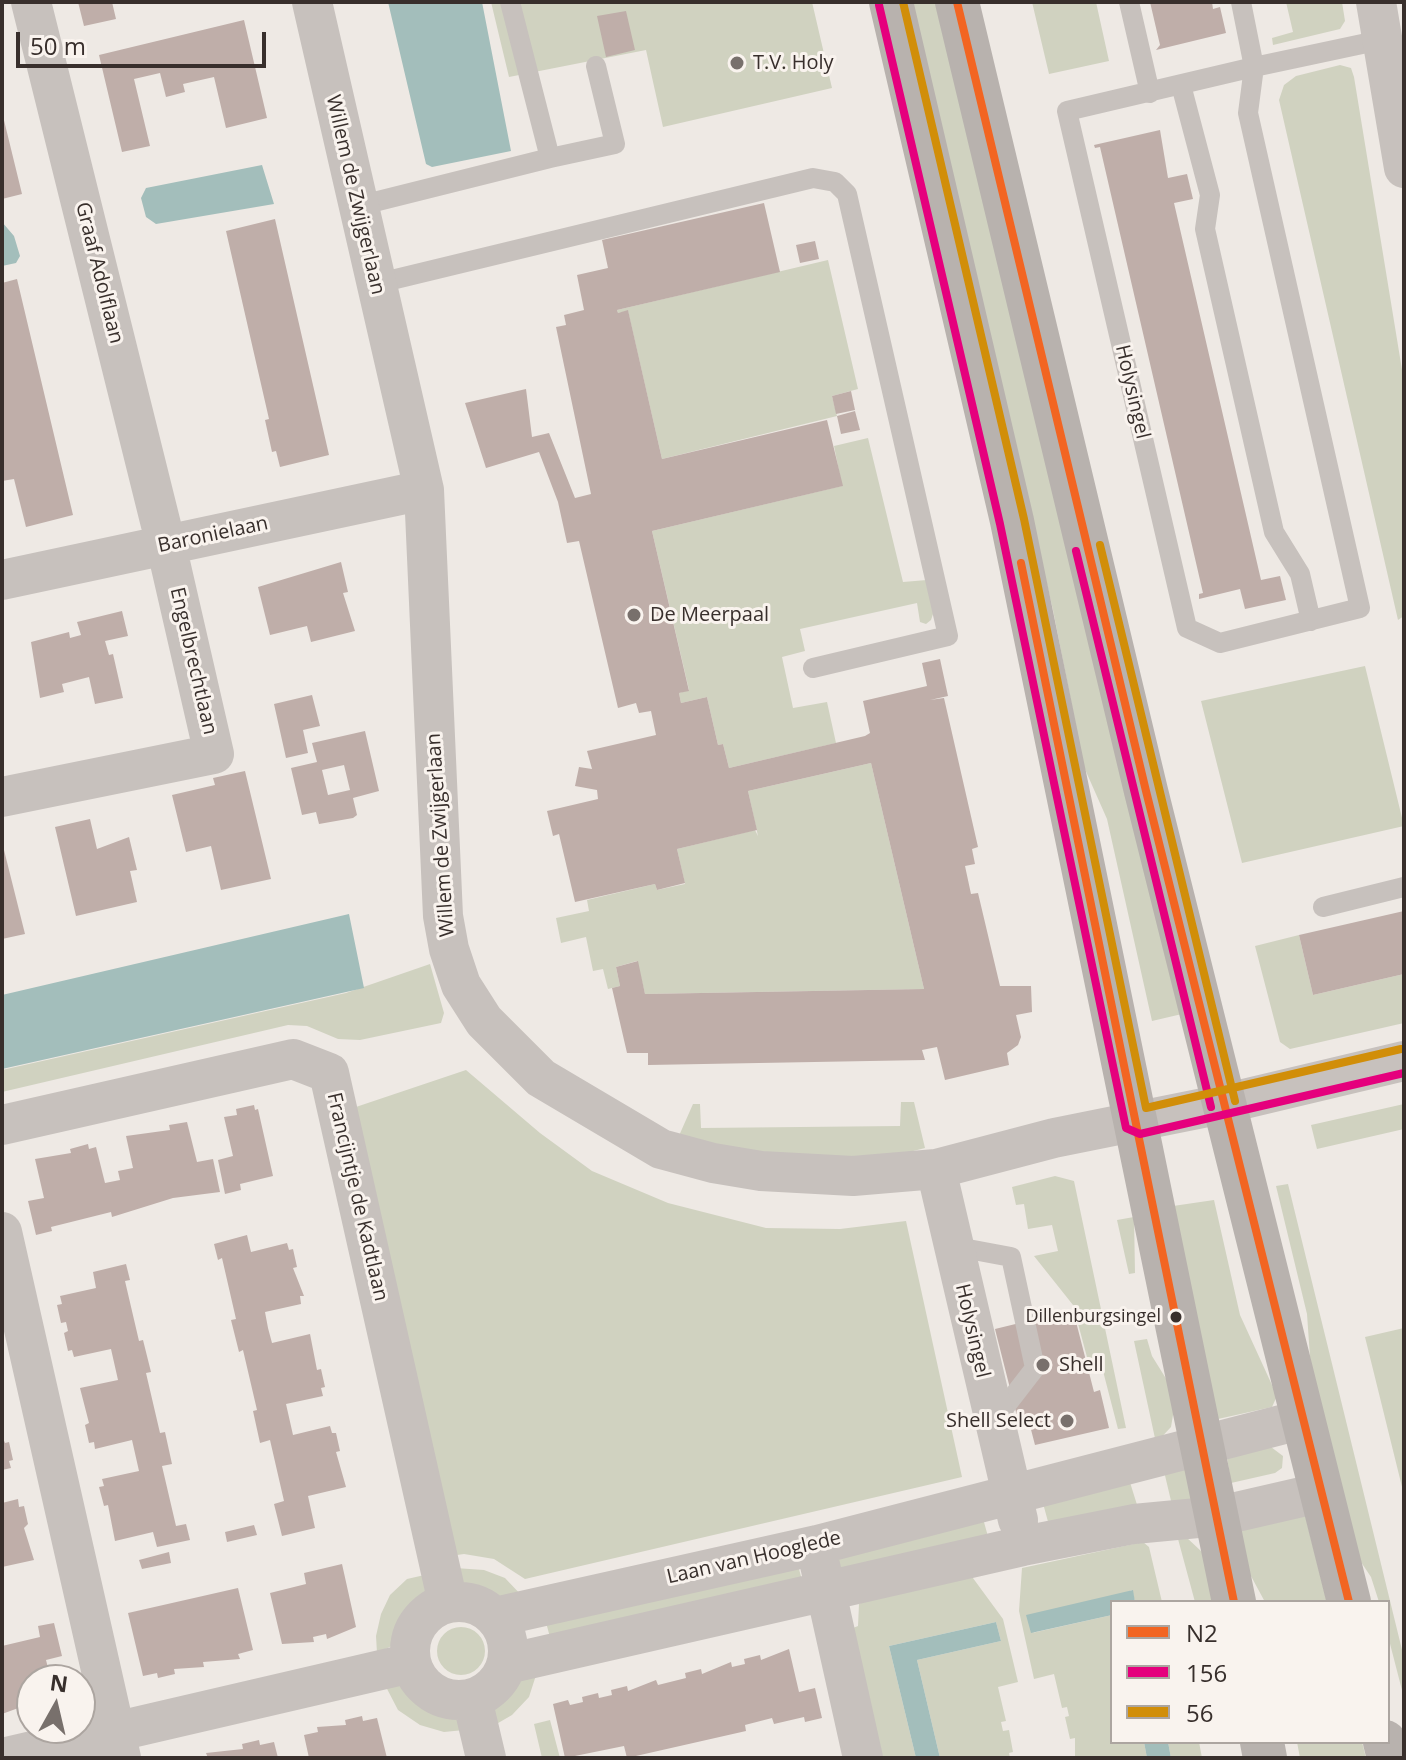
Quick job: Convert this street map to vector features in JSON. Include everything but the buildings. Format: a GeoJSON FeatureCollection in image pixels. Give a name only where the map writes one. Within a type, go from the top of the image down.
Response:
{"type":"FeatureCollection","features":[{"type":"Feature","properties":{"kind":"street","name":"Graaf Adolflaan"},"geometry":{"type":"LineString","coordinates":[[31,2],[166,545]]}},
{"type":"Feature","properties":{"kind":"street","name":"Willem de Zwijgerlaan"},"geometry":{"type":"LineString","coordinates":[[312,2],[424,490],[443,916],[461,985],[484,1021],[541,1078],[661,1149],[713,1163],[761,1171],[853,1176],[936,1169],[992,1152],[1137,1122]]}},
{"type":"Feature","properties":{"kind":"street"},"geometry":{"type":"LineString","coordinates":[[891,2],[1012,521],[1219,1516],[1234,1600]]}},
{"type":"Feature","properties":{"kind":"street"},"geometry":{"type":"LineString","coordinates":[[957,2],[1300,1420],[1348,1600]]}},
{"type":"Feature","properties":{"kind":"street"},"geometry":{"type":"LineString","coordinates":[[1379,21],[1404,168]]}},
{"type":"Feature","properties":{"kind":"street","name":"Baronielaan"},"geometry":{"type":"LineString","coordinates":[[2,580],[424,490]]}},
{"type":"Feature","properties":{"kind":"street","name":"Engelbrechtlaan"},"geometry":{"type":"LineString","coordinates":[[2,797],[214,754],[166,545]]}},
{"type":"Feature","properties":{"kind":"street","name":"Francijntje de Kadtlaan"},"geometry":{"type":"LineString","coordinates":[[2,1125],[293,1059],[329,1073],[448,1603]]}},
{"type":"Feature","properties":{"kind":"street"},"geometry":{"type":"LineString","coordinates":[[1137,1122],[1404,1061]]}},
{"type":"Feature","properties":{"kind":"street","name":"Holysingel"},"geometry":{"type":"LineString","coordinates":[[936,1169],[1023,1546]]}},
{"type":"Feature","properties":{"kind":"street"},"geometry":{"type":"LineString","coordinates":[[2,1232],[118,1745]]}},
{"type":"Feature","properties":{"kind":"street"},"geometry":{"type":"LineString","coordinates":[[1012,1493],[1300,1420]]}},
{"type":"Feature","properties":{"kind":"street","name":"Laan van Hooglede"},"geometry":{"type":"LineString","coordinates":[[495,1617],[817,1545],[1012,1493]]}},
{"type":"Feature","properties":{"kind":"street"},"geometry":{"type":"LineString","coordinates":[[507,1664],[1023,1546],[1134,1524],[1219,1516],[1319,1493]]}},
{"type":"Feature","properties":{"kind":"street"},"geometry":{"type":"LineString","coordinates":[[817,1545],[863,1758]]}},
{"type":"Feature","properties":{"kind":"street"},"geometry":{"type":"LineString","coordinates":[[448,1603],[474,1604],[495,1617],[508,1644],[507,1664],[494,1686],[472,1699],[459,1700],[434,1693],[416,1675],[410,1650],[417,1625],[435,1607],[448,1603]]}},
{"type":"Feature","properties":{"kind":"street"},"geometry":{"type":"LineString","coordinates":[[2,1758],[118,1745],[411,1663]]}},
{"type":"Feature","properties":{"kind":"street"},"geometry":{"type":"LineString","coordinates":[[472,1699],[486,1758]]}},
{"type":"Feature","properties":{"kind":"lane"},"geometry":{"type":"LineString","coordinates":[[510,2],[550,158]]}},
{"type":"Feature","properties":{"kind":"lane"},"geometry":{"type":"LineString","coordinates":[[1129,2],[1150,93]]}},
{"type":"Feature","properties":{"kind":"lane","name":"Holysingel"},"geometry":{"type":"LineString","coordinates":[[1241,2],[1254,67],[1248,113],[1360,608],[1220,643],[1187,628],[1067,111],[1254,67],[1379,21]]}},
{"type":"Feature","properties":{"kind":"lane"},"geometry":{"type":"LineString","coordinates":[[358,206],[615,144],[596,66]]}},
{"type":"Feature","properties":{"kind":"lane"},"geometry":{"type":"LineString","coordinates":[[1181,85],[1210,195],[1205,229],[1274,532],[1300,574],[1311,621]]}},
{"type":"Feature","properties":{"kind":"lane"},"geometry":{"type":"LineString","coordinates":[[375,284],[813,178],[835,182],[847,194],[948,636],[813,668]]}},
{"type":"Feature","properties":{"kind":"lane"},"geometry":{"type":"LineString","coordinates":[[1323,907],[1404,887]]}},
{"type":"Feature","properties":{"kind":"lane"},"geometry":{"type":"LineString","coordinates":[[952,1246],[1011,1257],[1035,1368],[994,1422]]}},
{"type":"Feature","properties":{"kind":"green space","name":"T.V. Holy"},"geometry":{"type":"Polygon","coordinates":[[[491,2],[812,2],[832,88],[663,127],[646,50],[509,77],[491,2]]]}},
{"type":"Feature","properties":{"kind":"green space"},"geometry":{"type":"Polygon","coordinates":[[[911,2],[938,2],[1182,1014],[1152,1021],[1107,819],[1084,767],[1053,610],[911,2]]]}},
{"type":"Feature","properties":{"kind":"green space"},"geometry":{"type":"Polygon","coordinates":[[[1032,2],[1096,2],[1109,61],[1049,74],[1032,2]]]}},
{"type":"Feature","properties":{"kind":"green space"},"geometry":{"type":"Polygon","coordinates":[[[1286,2],[1342,2],[1345,21],[1340,29],[1273,45],[1272,38],[1293,32],[1286,2]]]}},
{"type":"Feature","properties":{"kind":"green space"},"geometry":{"type":"Polygon","coordinates":[[[1340,65],[1351,68],[1354,77],[1404,382],[1404,616],[1398,620],[1279,100],[1284,85],[1296,76],[1340,65]]]}},
{"type":"Feature","properties":{"kind":"green space"},"geometry":{"type":"Polygon","coordinates":[[[828,260],[858,389],[832,396],[837,416],[662,459],[628,311],[618,313],[617,310],[828,260]]]}},
{"type":"Feature","properties":{"kind":"green space"},"geometry":{"type":"Polygon","coordinates":[[[868,438],[903,582],[927,580],[934,611],[931,620],[926,624],[920,622],[917,603],[800,629],[805,651],[782,657],[793,708],[827,702],[836,743],[729,768],[723,744],[718,745],[707,697],[681,703],[679,693],[689,690],[652,531],[842,486],[834,446],[868,438]]]}},
{"type":"Feature","properties":{"kind":"green space"},"geometry":{"type":"Polygon","coordinates":[[[1365,666],[1404,826],[1242,863],[1201,701],[1365,666]]]}},
{"type":"Feature","properties":{"kind":"green space"},"geometry":{"type":"Polygon","coordinates":[[[871,763],[924,989],[645,994],[637,961],[616,967],[620,986],[608,989],[603,969],[593,971],[586,937],[561,943],[556,918],[589,911],[587,900],[655,884],[657,890],[685,884],[677,849],[755,830],[758,836],[748,791],[871,763]]]}},
{"type":"Feature","properties":{"kind":"green space"},"geometry":{"type":"Polygon","coordinates":[[[1299,935],[1313,995],[1404,974],[1404,1023],[1290,1049],[1280,1042],[1255,946],[1299,935]]]}},
{"type":"Feature","properties":{"kind":"green space"},"geometry":{"type":"Polygon","coordinates":[[[430,964],[444,1013],[441,1023],[360,1040],[338,1039],[307,1026],[288,1025],[2,1092],[2,1070],[346,993],[430,964]]]}},
{"type":"Feature","properties":{"kind":"green space"},"geometry":{"type":"Polygon","coordinates":[[[466,1070],[540,1133],[592,1171],[668,1203],[766,1228],[840,1229],[906,1221],[962,1477],[525,1579],[494,1559],[464,1554],[450,1556],[347,1110],[466,1070]]]}},
{"type":"Feature","properties":{"kind":"green space"},"geometry":{"type":"Polygon","coordinates":[[[901,1102],[914,1102],[925,1148],[882,1159],[838,1164],[678,1138],[693,1104],[700,1104],[701,1128],[900,1126],[901,1102]]]}},
{"type":"Feature","properties":{"kind":"green space"},"geometry":{"type":"Polygon","coordinates":[[[1404,1104],[1404,1129],[1317,1149],[1311,1125],[1404,1104]]]}},
{"type":"Feature","properties":{"kind":"green space"},"geometry":{"type":"Polygon","coordinates":[[[1055,1176],[1074,1181],[1126,1428],[1118,1429],[1103,1371],[1091,1372],[1073,1305],[1034,1256],[1058,1251],[1052,1225],[1028,1229],[1024,1204],[1016,1205],[1012,1187],[1055,1176]]]}},
{"type":"Feature","properties":{"kind":"green space"},"geometry":{"type":"Polygon","coordinates":[[[1288,1184],[1390,1600],[1378,1600],[1371,1577],[1353,1550],[1312,1385],[1307,1314],[1276,1186],[1288,1184]]]}},
{"type":"Feature","properties":{"kind":"green space"},"geometry":{"type":"Polygon","coordinates":[[[1214,1200],[1240,1315],[1277,1396],[1272,1407],[1218,1419],[1173,1206],[1214,1200]]]}},
{"type":"Feature","properties":{"kind":"green space"},"geometry":{"type":"Polygon","coordinates":[[[1134,1217],[1135,1273],[1129,1274],[1117,1220],[1134,1217]]]}},
{"type":"Feature","properties":{"kind":"green space"},"geometry":{"type":"Polygon","coordinates":[[[1404,1328],[1404,1495],[1365,1337],[1404,1328]]]}},
{"type":"Feature","properties":{"kind":"green space"},"geometry":{"type":"Polygon","coordinates":[[[1147,1339],[1152,1356],[1170,1385],[1174,1409],[1171,1427],[1156,1443],[1134,1341],[1147,1339]]]}},
{"type":"Feature","properties":{"kind":"green space"},"geometry":{"type":"Polygon","coordinates":[[[1271,1447],[1283,1456],[1282,1468],[1275,1473],[1231,1483],[1227,1457],[1271,1447]]]}},
{"type":"Feature","properties":{"kind":"green space"},"geometry":{"type":"Polygon","coordinates":[[[1186,1462],[1193,1499],[1172,1505],[1163,1467],[1186,1462]]]}},
{"type":"Feature","properties":{"kind":"green space"},"geometry":{"type":"Polygon","coordinates":[[[1128,1476],[1138,1508],[1050,1529],[1041,1496],[1128,1476]]]}},
{"type":"Feature","properties":{"kind":"green space"},"geometry":{"type":"Polygon","coordinates":[[[1303,1507],[1326,1600],[1264,1600],[1245,1565],[1239,1523],[1303,1507]]]}},
{"type":"Feature","properties":{"kind":"green space"},"geometry":{"type":"Polygon","coordinates":[[[982,1515],[989,1540],[840,1575],[833,1548],[982,1515]]]}},
{"type":"Feature","properties":{"kind":"green space"},"geometry":{"type":"Polygon","coordinates":[[[1185,1536],[1202,1552],[1215,1600],[1194,1600],[1178,1539],[1185,1536]]]}},
{"type":"Feature","properties":{"kind":"green space"},"geometry":{"type":"Polygon","coordinates":[[[1143,1542],[1149,1547],[1162,1600],[1134,1600],[1132,1590],[1032,1633],[1110,1615],[1110,1744],[1144,1744],[1147,1758],[1075,1758],[1075,1738],[1070,1739],[1065,1717],[1069,1716],[1067,1707],[1062,1708],[1054,1674],[1034,1679],[1019,1611],[1022,1568],[1143,1542]]]}},
{"type":"Feature","properties":{"kind":"green space"},"geometry":{"type":"Polygon","coordinates":[[[796,1558],[803,1584],[551,1641],[544,1615],[796,1558]]]}},
{"type":"Feature","properties":{"kind":"green space"},"geometry":{"type":"Polygon","coordinates":[[[455,1568],[484,1570],[505,1578],[524,1598],[499,1601],[467,1588],[458,1580],[455,1568]]]}},
{"type":"Feature","properties":{"kind":"green space"},"geometry":{"type":"Polygon","coordinates":[[[429,1574],[427,1597],[409,1615],[398,1643],[377,1653],[376,1636],[390,1595],[407,1579],[429,1574]]]}},
{"type":"Feature","properties":{"kind":"green space"},"geometry":{"type":"Polygon","coordinates":[[[970,1574],[1003,1619],[1018,1682],[998,1687],[1006,1721],[1001,1722],[1003,1731],[1009,1730],[1013,1752],[1009,1753],[1010,1758],[940,1758],[917,1660],[1001,1641],[996,1622],[889,1646],[916,1758],[878,1758],[848,1630],[858,1626],[859,1604],[868,1599],[970,1574]]]}},
{"type":"Feature","properties":{"kind":"green space"},"geometry":{"type":"Polygon","coordinates":[[[1390,1601],[1404,1658],[1404,1698],[1390,1644],[1390,1601]]]}},
{"type":"Feature","properties":{"kind":"green space"},"geometry":{"type":"Polygon","coordinates":[[[461,1627],[478,1634],[485,1651],[478,1668],[461,1675],[444,1668],[437,1651],[444,1634],[461,1627]]]}},
{"type":"Feature","properties":{"kind":"green space"},"geometry":{"type":"Polygon","coordinates":[[[538,1669],[529,1697],[512,1715],[493,1726],[492,1713],[498,1701],[517,1678],[538,1669]]]}},
{"type":"Feature","properties":{"kind":"green space"},"geometry":{"type":"Polygon","coordinates":[[[385,1685],[406,1685],[430,1706],[447,1712],[459,1721],[464,1730],[444,1732],[420,1725],[398,1710],[385,1685]]]}},
{"type":"Feature","properties":{"kind":"green space"},"geometry":{"type":"Polygon","coordinates":[[[550,1720],[560,1758],[542,1758],[534,1724],[550,1720]]]}},
{"type":"Feature","properties":{"kind":"green space"},"geometry":{"type":"Polygon","coordinates":[[[1168,1744],[1199,1744],[1202,1758],[1171,1758],[1168,1744]]]}},
{"type":"Feature","properties":{"kind":"green space"},"geometry":{"type":"Polygon","coordinates":[[[1297,1744],[1362,1744],[1366,1758],[1300,1758],[1297,1744]]]}},
{"type":"Feature","properties":{"kind":"water"},"geometry":{"type":"Polygon","coordinates":[[[388,2],[482,2],[511,151],[432,167],[426,164],[388,2]]]}},
{"type":"Feature","properties":{"kind":"water"},"geometry":{"type":"Polygon","coordinates":[[[262,165],[274,204],[156,224],[146,217],[141,198],[146,188],[262,165]]]}},
{"type":"Feature","properties":{"kind":"water"},"geometry":{"type":"Polygon","coordinates":[[[2,222],[14,236],[20,256],[16,263],[2,266],[2,222]]]}},
{"type":"Feature","properties":{"kind":"water"},"geometry":{"type":"Polygon","coordinates":[[[349,914],[364,988],[2,1069],[2,995],[349,914]]]}},
{"type":"Feature","properties":{"kind":"water"},"geometry":{"type":"Polygon","coordinates":[[[1133,1590],[1135,1600],[1110,1600],[1110,1615],[1031,1633],[1026,1615],[1133,1590]]]}},
{"type":"Feature","properties":{"kind":"water"},"geometry":{"type":"Polygon","coordinates":[[[996,1622],[1001,1641],[917,1660],[940,1758],[916,1758],[889,1646],[996,1622]]]}},
{"type":"Feature","properties":{"kind":"water"},"geometry":{"type":"Polygon","coordinates":[[[1144,1744],[1168,1744],[1171,1758],[1147,1758],[1144,1744]]]}},
{"type":"Feature","properties":{"kind":"transit line","name":"56"},"geometry":{"type":"LineString","coordinates":[[903,2],[1024,519],[1146,1108],[1401,1049]]}},
{"type":"Feature","properties":{"kind":"transit line","name":"N2"},"geometry":{"type":"LineString","coordinates":[[957,2],[1146,791],[1348,1600]]}},
{"type":"Feature","properties":{"kind":"transit line","name":"156"},"geometry":{"type":"LineString","coordinates":[[879,5],[1000,524],[1126,1128],[1140,1134],[1404,1073]]}},
{"type":"Feature","properties":{"kind":"transit line","name":"56"},"geometry":{"type":"LineString","coordinates":[[1100,545],[1235,1101]]}},
{"type":"Feature","properties":{"kind":"transit line","name":"156"},"geometry":{"type":"LineString","coordinates":[[1076,551],[1211,1107]]}},
{"type":"Feature","properties":{"kind":"transit line","name":"N2"},"geometry":{"type":"LineString","coordinates":[[1021,563],[1234,1600]]}},
{"type":"Feature","properties":{"kind":"place","name":"T.V. Holy"},"geometry":{"type":"Point","coordinates":[737,63]}},
{"type":"Feature","properties":{"kind":"place","name":"De Meerpaal"},"geometry":{"type":"Point","coordinates":[634,615]}},
{"type":"Feature","properties":{"kind":"place","name":"Dillenburgsingel"},"geometry":{"type":"Point","coordinates":[1176,1317]}},
{"type":"Feature","properties":{"kind":"place","name":"Shell"},"geometry":{"type":"Point","coordinates":[1043,1365]}},
{"type":"Feature","properties":{"kind":"place","name":"Shell Select"},"geometry":{"type":"Point","coordinates":[1067,1421]}}]}
